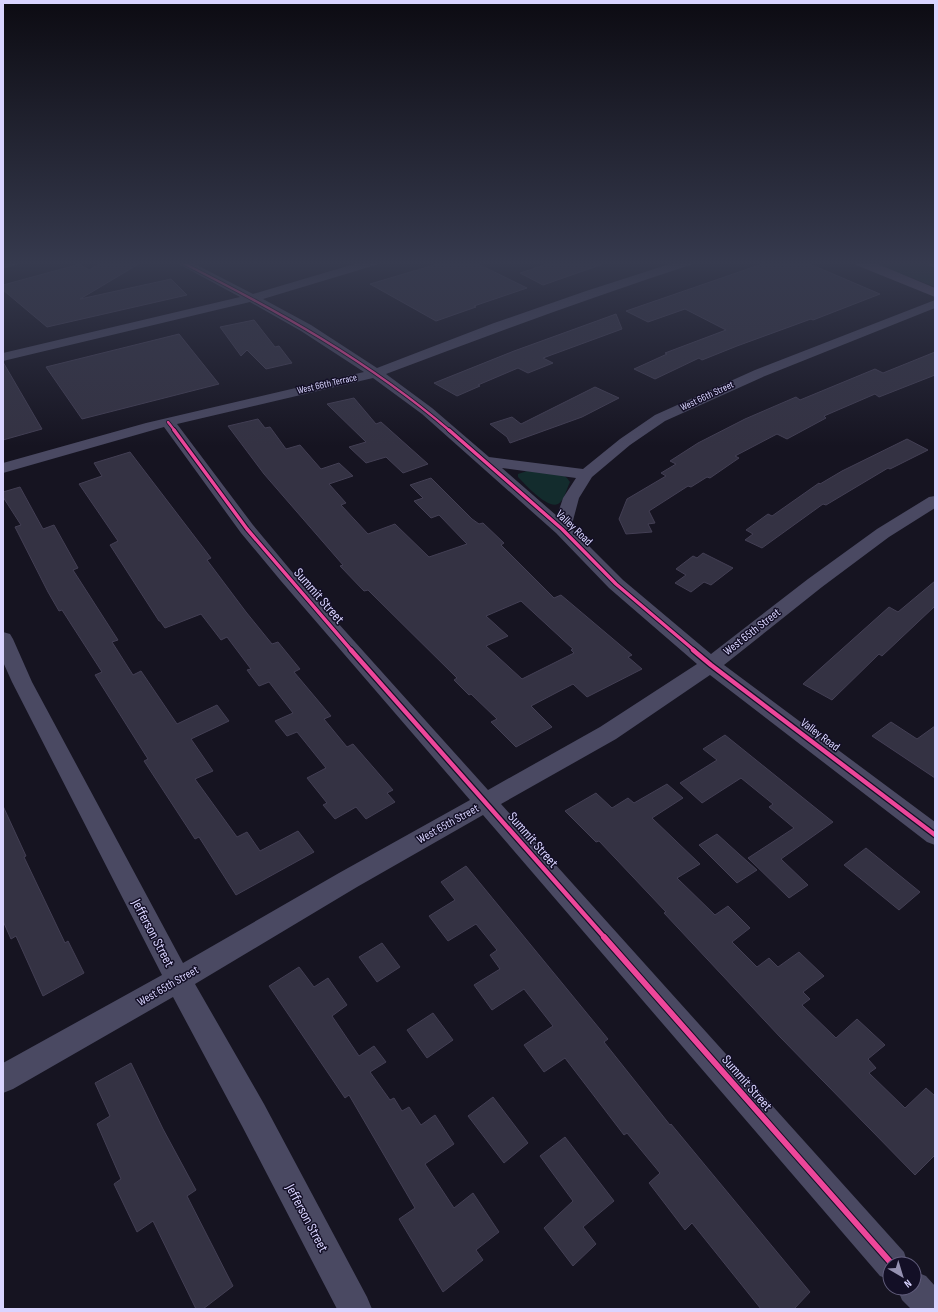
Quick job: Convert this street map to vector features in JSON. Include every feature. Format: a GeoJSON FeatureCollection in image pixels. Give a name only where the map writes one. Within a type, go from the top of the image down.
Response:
{"type":"FeatureCollection","features":[{"type":"Feature","properties":{"kind":"street"},"geometry":{"type":"LineString","coordinates":[[3,357],[146,323]]}},
{"type":"Feature","properties":{"kind":"street","name":"Valley Road"},"geometry":{"type":"LineString","coordinates":[[297,323],[376,373],[428,411],[562,529],[616,584],[711,665],[935,835]]}},
{"type":"Feature","properties":{"kind":"street","name":"West 66th Terrace"},"geometry":{"type":"LineString","coordinates":[[3,468],[168,422],[376,373],[507,323]]}},
{"type":"Feature","properties":{"kind":"street","name":"West 66th Street"},"geometry":{"type":"LineString","coordinates":[[562,529],[571,498],[586,474],[625,442],[660,418],[760,373],[886,323]]}},
{"type":"Feature","properties":{"kind":"street","name":"Summit Street"},"geometry":{"type":"LineString","coordinates":[[168,422],[267,553],[885,1256]]}},
{"type":"Feature","properties":{"kind":"street"},"geometry":{"type":"LineString","coordinates":[[484,461],[586,474]]}},
{"type":"Feature","properties":{"kind":"street","name":"West 65th Street"},"geometry":{"type":"LineString","coordinates":[[3,1079],[178,980],[348,880],[608,733],[711,665],[815,583],[884,533],[935,501]]}},
{"type":"Feature","properties":{"kind":"street","name":"Jefferson Street"},"geometry":{"type":"LineString","coordinates":[[3,639],[22,682],[178,980],[253,1115],[355,1309]]}},
{"type":"Feature","properties":{"kind":"street"},"geometry":{"type":"LineString","coordinates":[[922,1296],[934,1309]]}},
{"type":"Feature","properties":{"kind":"green space"},"geometry":{"type":"Polygon","coordinates":[[[527,471],[563,475],[567,478],[570,482],[564,497],[558,504],[553,505],[543,500],[518,477],[518,474],[527,471]]]}},
{"type":"Feature","properties":{"kind":"building"},"geometry":{"type":"Polygon","coordinates":[[[43,323],[64,323],[47,327],[43,323]]]}},
{"type":"Feature","properties":{"kind":"building"},"geometry":{"type":"Polygon","coordinates":[[[238,323],[257,323],[275,347],[279,346],[292,363],[266,369],[247,350],[241,356],[220,327],[238,323]]]}},
{"type":"Feature","properties":{"kind":"building"},"geometry":{"type":"Polygon","coordinates":[[[591,323],[620,323],[622,329],[543,358],[553,363],[528,373],[518,368],[478,385],[480,386],[457,396],[434,383],[514,351],[591,323]]]}},
{"type":"Feature","properties":{"kind":"building"},"geometry":{"type":"Polygon","coordinates":[[[713,323],[799,323],[702,360],[699,358],[655,379],[634,369],[667,354],[665,353],[726,330],[713,323]]]}},
{"type":"Feature","properties":{"kind":"building"},"geometry":{"type":"Polygon","coordinates":[[[179,334],[219,384],[82,419],[46,367],[179,334]]]}},
{"type":"Feature","properties":{"kind":"building"},"geometry":{"type":"Polygon","coordinates":[[[935,352],[935,375],[879,397],[875,394],[824,416],[826,418],[787,439],[777,434],[735,456],[739,458],[710,478],[707,477],[691,487],[688,486],[649,511],[655,523],[648,524],[652,532],[626,534],[619,519],[627,499],[666,476],[661,473],[676,464],[670,461],[698,443],[745,419],[796,397],[800,400],[875,369],[883,373],[935,352]]]}},
{"type":"Feature","properties":{"kind":"building"},"geometry":{"type":"Polygon","coordinates":[[[3,362],[42,429],[3,440],[3,362]]]}},
{"type":"Feature","properties":{"kind":"building"},"geometry":{"type":"Polygon","coordinates":[[[595,387],[619,398],[582,417],[510,443],[507,437],[490,424],[512,417],[521,424],[595,387]]]}},
{"type":"Feature","properties":{"kind":"building"},"geometry":{"type":"Polygon","coordinates":[[[354,398],[376,424],[381,422],[428,464],[403,473],[386,457],[366,463],[349,447],[366,442],[327,404],[354,398]]]}},
{"type":"Feature","properties":{"kind":"building"},"geometry":{"type":"Polygon","coordinates":[[[258,419],[265,428],[270,427],[286,449],[300,445],[321,469],[339,463],[353,476],[329,484],[346,503],[341,505],[368,534],[395,524],[429,557],[467,544],[439,515],[431,518],[414,501],[423,498],[410,485],[431,478],[472,519],[479,524],[483,523],[504,543],[501,545],[554,598],[561,595],[632,655],[628,657],[642,669],[587,697],[573,684],[531,706],[552,727],[516,747],[491,722],[497,719],[454,680],[457,678],[368,590],[364,591],[340,566],[343,565],[264,474],[228,426],[258,419]],[[521,601],[486,616],[508,636],[486,646],[522,679],[574,653],[571,650],[573,649],[521,601]]]}},
{"type":"Feature","properties":{"kind":"building"},"geometry":{"type":"Polygon","coordinates":[[[907,439],[928,450],[890,469],[888,468],[826,505],[823,504],[762,548],[745,540],[753,534],[746,530],[768,514],[772,516],[819,483],[820,484],[842,471],[907,439]]]}},
{"type":"Feature","properties":{"kind":"building"},"geometry":{"type":"Polygon","coordinates":[[[130,452],[211,558],[207,560],[246,612],[272,644],[278,642],[300,669],[294,672],[331,716],[324,719],[347,747],[353,744],[393,790],[387,793],[395,802],[366,819],[356,807],[335,819],[323,805],[327,803],[307,778],[326,768],[297,732],[287,736],[275,721],[293,713],[269,682],[259,686],[247,670],[251,669],[227,637],[221,640],[201,614],[165,628],[159,621],[110,545],[118,541],[79,484],[102,476],[94,463],[130,452]]]}},
{"type":"Feature","properties":{"kind":"building"},"geometry":{"type":"Polygon","coordinates":[[[20,487],[43,529],[54,525],[78,568],[73,570],[118,640],[112,642],[133,675],[141,671],[177,724],[217,705],[229,721],[191,739],[213,771],[195,779],[237,837],[247,832],[260,851],[298,831],[314,852],[236,895],[199,837],[195,839],[144,761],[148,759],[95,675],[102,672],[62,610],[59,611],[48,592],[15,527],[21,525],[3,497],[3,492],[20,487]]]}},
{"type":"Feature","properties":{"kind":"building"},"geometry":{"type":"Polygon","coordinates":[[[703,553],[733,568],[711,585],[704,582],[691,592],[675,583],[686,575],[676,569],[693,556],[697,558],[703,553]]]}},
{"type":"Feature","properties":{"kind":"building"},"geometry":{"type":"Polygon","coordinates":[[[935,581],[935,606],[882,656],[879,654],[832,700],[803,684],[889,607],[898,612],[935,581]]]}},
{"type":"Feature","properties":{"kind":"building"},"geometry":{"type":"Polygon","coordinates":[[[891,722],[917,739],[935,726],[935,778],[872,736],[891,722]]]}},
{"type":"Feature","properties":{"kind":"building"},"geometry":{"type":"Polygon","coordinates":[[[725,735],[833,822],[781,859],[808,885],[789,898],[748,858],[794,828],[769,807],[773,804],[741,778],[702,803],[680,783],[717,760],[703,749],[725,735]]]}},
{"type":"Feature","properties":{"kind":"building"},"geometry":{"type":"Polygon","coordinates":[[[667,784],[683,798],[652,818],[700,864],[677,878],[715,915],[728,906],[750,928],[732,942],[757,967],[769,958],[778,967],[799,952],[824,976],[803,992],[810,999],[802,1005],[836,1038],[857,1019],[885,1045],[868,1059],[876,1068],[869,1073],[905,1108],[926,1088],[935,1096],[935,1155],[915,1175],[780,1037],[599,841],[596,842],[565,811],[596,793],[612,808],[628,798],[634,803],[667,784]]]}},
{"type":"Feature","properties":{"kind":"building"},"geometry":{"type":"Polygon","coordinates":[[[3,806],[26,856],[24,857],[65,943],[68,941],[84,973],[43,996],[16,936],[11,939],[3,921],[3,806]]]}},
{"type":"Feature","properties":{"kind":"building"},"geometry":{"type":"Polygon","coordinates":[[[717,834],[757,870],[737,883],[699,845],[717,834]]]}},
{"type":"Feature","properties":{"kind":"building"},"geometry":{"type":"Polygon","coordinates":[[[866,848],[920,892],[899,910],[844,865],[866,848]]]}},
{"type":"Feature","properties":{"kind":"building"},"geometry":{"type":"Polygon","coordinates":[[[466,866],[608,1039],[604,1042],[670,1125],[671,1124],[810,1292],[794,1309],[761,1309],[692,1223],[685,1230],[649,1183],[660,1173],[627,1133],[624,1135],[565,1058],[544,1072],[524,1045],[553,1026],[524,989],[492,1010],[474,985],[500,969],[490,955],[497,950],[476,924],[448,941],[429,916],[455,900],[441,882],[466,866]]]}},
{"type":"Feature","properties":{"kind":"building"},"geometry":{"type":"Polygon","coordinates":[[[382,943],[400,967],[377,982],[359,957],[382,943]]]}},
{"type":"Feature","properties":{"kind":"building"},"geometry":{"type":"Polygon","coordinates":[[[299,967],[314,987],[328,978],[347,1005],[332,1016],[359,1056],[374,1046],[386,1062],[370,1072],[390,1100],[394,1098],[402,1111],[409,1107],[421,1125],[435,1115],[454,1144],[425,1164],[454,1208],[473,1193],[499,1232],[476,1250],[483,1260],[443,1292],[399,1219],[415,1208],[349,1095],[345,1098],[269,986],[299,967]]]}},
{"type":"Feature","properties":{"kind":"building"},"geometry":{"type":"Polygon","coordinates":[[[433,1013],[453,1040],[427,1058],[407,1030],[433,1013]]]}},
{"type":"Feature","properties":{"kind":"building"},"geometry":{"type":"Polygon","coordinates":[[[131,1063],[163,1129],[196,1190],[187,1196],[233,1286],[203,1309],[196,1309],[153,1221],[137,1232],[114,1184],[121,1179],[97,1124],[110,1116],[95,1083],[131,1063]]]}},
{"type":"Feature","properties":{"kind":"building"},"geometry":{"type":"Polygon","coordinates":[[[493,1097],[528,1143],[504,1163],[468,1116],[493,1097]]]}},
{"type":"Feature","properties":{"kind":"building"},"geometry":{"type":"Polygon","coordinates":[[[565,1137],[614,1201],[583,1227],[596,1244],[573,1266],[544,1228],[573,1201],[540,1156],[565,1137]]]}},
{"type":"Feature","properties":{"kind":"cycle path"},"geometry":{"type":"LineString","coordinates":[[297,323],[376,373],[427,411],[562,529],[616,584],[711,665],[935,835]]}},
{"type":"Feature","properties":{"kind":"cycle path"},"geometry":{"type":"LineString","coordinates":[[168,422],[247,529],[287,577],[885,1256]]}}]}
